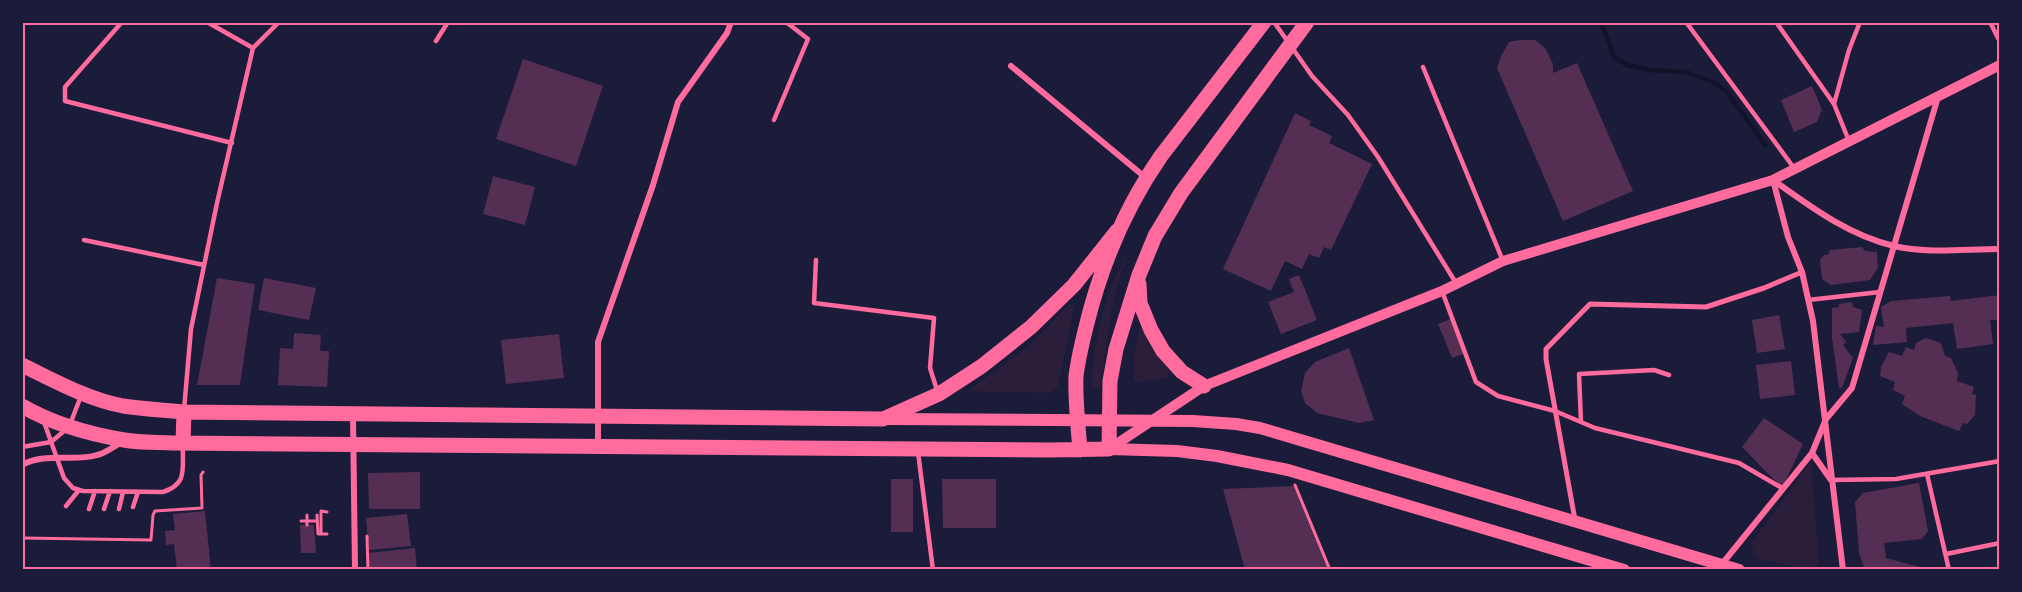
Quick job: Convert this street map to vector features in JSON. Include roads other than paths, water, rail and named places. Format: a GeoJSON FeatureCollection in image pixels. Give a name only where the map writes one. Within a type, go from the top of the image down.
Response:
{"type":"FeatureCollection","features":[{"type":"Feature","properties":{"kind":"main road"},"geometry":{"type":"LineString","coordinates":[[1080,450],[1076,386],[1082,344],[1100,276],[1117,231],[1146,178],[1264,22]]}},
{"type":"Feature","properties":{"kind":"main road"},"geometry":{"type":"LineString","coordinates":[[1109,449],[1110,381],[1116,349],[1139,275],[1155,236],[1181,193],[1307,22]]}},
{"type":"Feature","properties":{"kind":"main road"},"geometry":{"type":"LineString","coordinates":[[883,419],[939,394],[982,366],[1031,327],[1074,285],[1117,231]]}},
{"type":"Feature","properties":{"kind":"main road"},"geometry":{"type":"LineString","coordinates":[[1139,275],[1140,303],[1163,351],[1182,372],[1204,386]]}},
{"type":"Feature","properties":{"kind":"main road"},"geometry":{"type":"LineString","coordinates":[[22,365],[82,394],[122,406],[184,412],[1214,422],[1260,428],[1719,567],[1739,570]]}},
{"type":"Feature","properties":{"kind":"main road"},"geometry":{"type":"LineString","coordinates":[[22,406],[42,417],[69,427],[126,441],[353,445],[1177,451],[1217,456],[1288,470],[1624,570]]}},
{"type":"Feature","properties":{"kind":"main road"},"geometry":{"type":"LineString","coordinates":[[183,443],[184,412]]}},
{"type":"Feature","properties":{"kind":"street"},"geometry":{"type":"LineString","coordinates":[[598,447],[596,416],[598,342],[653,186],[678,102],[727,33],[731,22]]}},
{"type":"Feature","properties":{"kind":"street"},"geometry":{"type":"LineString","coordinates":[[1109,449],[1204,386],[1442,291],[1503,261],[1773,180],[2000,65]]}},
{"type":"Feature","properties":{"kind":"street"},"geometry":{"type":"LineString","coordinates":[[1011,66],[1146,178]]}},
{"type":"Feature","properties":{"kind":"street"},"geometry":{"type":"LineString","coordinates":[[1719,567],[1812,453],[1826,419],[1852,388],[1938,97]]}},
{"type":"Feature","properties":{"kind":"street"},"geometry":{"type":"LineString","coordinates":[[1773,180],[1818,213],[1845,228],[1893,246],[1923,250],[2000,249]]}},
{"type":"Feature","properties":{"kind":"street"},"geometry":{"type":"LineString","coordinates":[[1773,180],[1788,237],[1802,272],[1813,321],[1843,570]]}},
{"type":"Feature","properties":{"kind":"street"},"geometry":{"type":"LineString","coordinates":[[1576,522],[1546,360],[1546,349],[1590,304],[1706,307],[1764,288],[1802,272]]}},
{"type":"Feature","properties":{"kind":"street"},"geometry":{"type":"LineString","coordinates":[[353,414],[355,570]]}},
{"type":"Feature","properties":{"kind":"street"},"geometry":{"type":"LineString","coordinates":[[22,465],[56,457],[97,456],[126,441]]}},
{"type":"Feature","properties":{"kind":"street"},"geometry":{"type":"LineString","coordinates":[[1812,453],[1831,480]]}},
{"type":"Feature","properties":{"kind":"lane"},"geometry":{"type":"LineString","coordinates":[[122,22],[65,87],[64,101],[232,144]]}},
{"type":"Feature","properties":{"kind":"lane"},"geometry":{"type":"LineString","coordinates":[[207,22],[253,48]]}},
{"type":"Feature","properties":{"kind":"lane"},"geometry":{"type":"LineString","coordinates":[[184,412],[191,329],[253,48],[279,22]]}},
{"type":"Feature","properties":{"kind":"lane"},"geometry":{"type":"LineString","coordinates":[[436,40],[448,22]]}},
{"type":"Feature","properties":{"kind":"lane"},"geometry":{"type":"LineString","coordinates":[[774,120],[808,39],[786,22]]}},
{"type":"Feature","properties":{"kind":"lane"},"geometry":{"type":"LineString","coordinates":[[1274,22],[1312,76],[1348,115],[1378,157],[1457,284]]}},
{"type":"Feature","properties":{"kind":"lane"},"geometry":{"type":"LineString","coordinates":[[1686,22],[1795,169]]}},
{"type":"Feature","properties":{"kind":"lane"},"geometry":{"type":"LineString","coordinates":[[1776,22],[1834,104],[1849,141]]}},
{"type":"Feature","properties":{"kind":"lane"},"geometry":{"type":"LineString","coordinates":[[1834,104],[1860,22]]}},
{"type":"Feature","properties":{"kind":"lane"},"geometry":{"type":"LineString","coordinates":[[1990,22],[2000,42]]}},
{"type":"Feature","properties":{"kind":"lane"},"geometry":{"type":"LineString","coordinates":[[1423,67],[1503,261]]}},
{"type":"Feature","properties":{"kind":"lane"},"geometry":{"type":"LineString","coordinates":[[84,240],[204,265]]}},
{"type":"Feature","properties":{"kind":"lane"},"geometry":{"type":"LineString","coordinates":[[816,260],[814,303],[934,318],[930,368],[939,394]]}},
{"type":"Feature","properties":{"kind":"lane"},"geometry":{"type":"LineString","coordinates":[[1442,291],[1476,382],[1498,396],[1555,411],[1595,428],[1739,462],[1782,488]]}},
{"type":"Feature","properties":{"kind":"lane"},"geometry":{"type":"LineString","coordinates":[[1808,300],[1880,292]]}},
{"type":"Feature","properties":{"kind":"lane"},"geometry":{"type":"LineString","coordinates":[[1581,422],[1579,374],[1654,370],[1669,375]]}},
{"type":"Feature","properties":{"kind":"lane"},"geometry":{"type":"LineString","coordinates":[[22,447],[51,442],[69,427],[82,394]]}},
{"type":"Feature","properties":{"kind":"lane"},"geometry":{"type":"LineString","coordinates":[[42,417],[68,484],[79,490],[163,492],[177,486],[181,480],[183,443]]}},
{"type":"Feature","properties":{"kind":"lane"},"geometry":{"type":"LineString","coordinates":[[918,449],[933,570]]}},
{"type":"Feature","properties":{"kind":"lane"},"geometry":{"type":"LineString","coordinates":[[1831,480],[1896,479],[2000,461]]}},
{"type":"Feature","properties":{"kind":"lane"},"geometry":{"type":"LineString","coordinates":[[1927,474],[1949,570]]}},
{"type":"Feature","properties":{"kind":"lane"},"geometry":{"type":"LineString","coordinates":[[66,506],[79,490]]}},
{"type":"Feature","properties":{"kind":"lane"},"geometry":{"type":"LineString","coordinates":[[89,509],[95,491]]}},
{"type":"Feature","properties":{"kind":"lane"},"geometry":{"type":"LineString","coordinates":[[104,509],[110,492]]}},
{"type":"Feature","properties":{"kind":"lane"},"geometry":{"type":"LineString","coordinates":[[118,509],[123,492]]}},
{"type":"Feature","properties":{"kind":"lane"},"geometry":{"type":"LineString","coordinates":[[133,507],[138,492]]}},
{"type":"Feature","properties":{"kind":"lane"},"geometry":{"type":"LineString","coordinates":[[1946,554],[2000,543]]}},
{"type":"Feature","properties":{"kind":"waterway"},"geometry":{"type":"LineString","coordinates":[[1601,22],[1614,57],[1627,65],[1650,70],[1686,72],[1713,82],[1727,92],[1765,145]]}}]}
